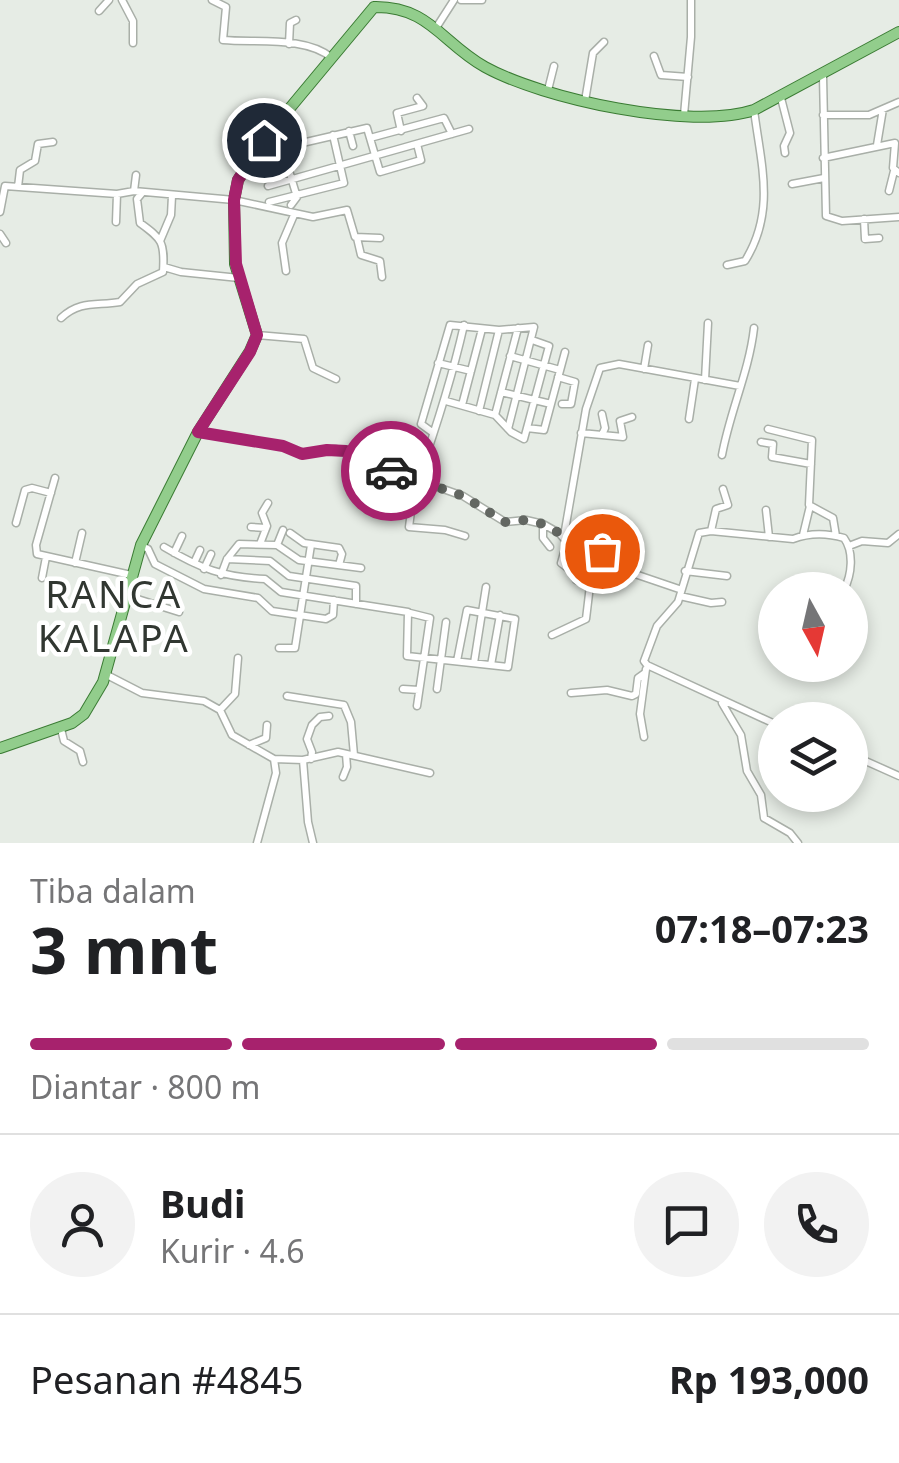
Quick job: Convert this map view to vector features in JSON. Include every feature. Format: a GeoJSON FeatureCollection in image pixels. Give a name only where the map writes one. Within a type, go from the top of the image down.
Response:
{"type":"FeatureCollection","features":[{"type":"Feature","properties":{"kind":"main road"},"geometry":{"type":"LineString","coordinates":[[0,748],[61,729],[84,714],[106,675],[142,545],[198,432],[257,335],[234,249],[238,180],[264,140],[374,3],[406,9],[484,67],[615,109],[684,115],[718,116],[754,110],[899,32]]}},
{"type":"Feature","properties":{"kind":"street"},"geometry":{"type":"LineString","coordinates":[[98,12],[109,0]]}},
{"type":"Feature","properties":{"kind":"street"},"geometry":{"type":"LineString","coordinates":[[122,0],[133,21],[133,43]]}},
{"type":"Feature","properties":{"kind":"street"},"geometry":{"type":"LineString","coordinates":[[212,0],[226,7],[223,40],[289,44],[323,51],[332,58]]}},
{"type":"Feature","properties":{"kind":"street"},"geometry":{"type":"LineString","coordinates":[[435,29],[454,0],[482,0]]}},
{"type":"Feature","properties":{"kind":"street"},"geometry":{"type":"LineString","coordinates":[[684,115],[690,0]]}},
{"type":"Feature","properties":{"kind":"street"},"geometry":{"type":"LineString","coordinates":[[289,44],[290,23],[296,20]]}},
{"type":"Feature","properties":{"kind":"street"},"geometry":{"type":"LineString","coordinates":[[585,101],[593,53],[604,42]]}},
{"type":"Feature","properties":{"kind":"street"},"geometry":{"type":"LineString","coordinates":[[654,56],[661,75],[688,78]]}},
{"type":"Feature","properties":{"kind":"street"},"geometry":{"type":"LineString","coordinates":[[548,90],[554,66]]}},
{"type":"Feature","properties":{"kind":"street"},"geometry":{"type":"LineString","coordinates":[[823,76],[826,217],[842,221],[899,217]]}},
{"type":"Feature","properties":{"kind":"street"},"geometry":{"type":"LineString","coordinates":[[401,131],[397,113],[423,106],[417,98]]}},
{"type":"Feature","properties":{"kind":"street"},"geometry":{"type":"LineString","coordinates":[[781,98],[790,133],[785,153]]}},
{"type":"Feature","properties":{"kind":"street"},"geometry":{"type":"LineString","coordinates":[[823,114],[866,115],[899,102]]}},
{"type":"Feature","properties":{"kind":"street"},"geometry":{"type":"LineString","coordinates":[[877,145],[883,108]]}},
{"type":"Feature","properties":{"kind":"street"},"geometry":{"type":"LineString","coordinates":[[727,265],[745,261],[763,224],[765,206],[754,110]]}},
{"type":"Feature","properties":{"kind":"street"},"geometry":{"type":"LineString","coordinates":[[370,138],[446,118],[452,134]]}},
{"type":"Feature","properties":{"kind":"street"},"geometry":{"type":"LineString","coordinates":[[302,143],[366,128],[380,172],[421,160],[417,144]]}},
{"type":"Feature","properties":{"kind":"street"},"geometry":{"type":"LineString","coordinates":[[268,186],[469,129]]}},
{"type":"Feature","properties":{"kind":"street"},"geometry":{"type":"LineString","coordinates":[[349,131],[353,146]]}},
{"type":"Feature","properties":{"kind":"street"},"geometry":{"type":"LineString","coordinates":[[270,202],[344,184],[333,134]]}},
{"type":"Feature","properties":{"kind":"street"},"geometry":{"type":"LineString","coordinates":[[264,140],[282,152],[288,163],[296,197],[290,206]]}},
{"type":"Feature","properties":{"kind":"street"},"geometry":{"type":"LineString","coordinates":[[18,187],[20,170],[35,160],[39,143],[53,142]]}},
{"type":"Feature","properties":{"kind":"street"},"geometry":{"type":"LineString","coordinates":[[823,158],[895,142],[896,172],[889,192]]}},
{"type":"Feature","properties":{"kind":"street"},"geometry":{"type":"LineString","coordinates":[[276,165],[288,163]]}},
{"type":"Feature","properties":{"kind":"street"},"geometry":{"type":"LineString","coordinates":[[61,318],[86,303],[120,302],[137,284],[162,273],[160,241],[154,231],[140,223],[136,175]]}},
{"type":"Feature","properties":{"kind":"street"},"geometry":{"type":"LineString","coordinates":[[792,184],[824,178]]}},
{"type":"Feature","properties":{"kind":"street"},"geometry":{"type":"LineString","coordinates":[[0,212],[3,186],[234,200],[316,217],[349,211],[360,255],[380,261],[382,277]]}},
{"type":"Feature","properties":{"kind":"street"},"geometry":{"type":"LineString","coordinates":[[116,222],[117,194]]}},
{"type":"Feature","properties":{"kind":"street"},"geometry":{"type":"LineString","coordinates":[[160,241],[172,196]]}},
{"type":"Feature","properties":{"kind":"street"},"geometry":{"type":"LineString","coordinates":[[286,271],[282,242],[294,215]]}},
{"type":"Feature","properties":{"kind":"street"},"geometry":{"type":"LineString","coordinates":[[864,218],[865,239],[879,238]]}},
{"type":"Feature","properties":{"kind":"street"},"geometry":{"type":"LineString","coordinates":[[0,234],[6,242]]}},
{"type":"Feature","properties":{"kind":"street"},"geometry":{"type":"LineString","coordinates":[[356,238],[380,238]]}},
{"type":"Feature","properties":{"kind":"street"},"geometry":{"type":"LineString","coordinates":[[164,266],[182,272],[239,278]]}},
{"type":"Feature","properties":{"kind":"street"},"geometry":{"type":"LineString","coordinates":[[705,380],[708,323]]}},
{"type":"Feature","properties":{"kind":"street"},"geometry":{"type":"LineString","coordinates":[[431,433],[421,424],[449,325],[499,330],[534,327],[508,429]]}},
{"type":"Feature","properties":{"kind":"street"},"geometry":{"type":"LineString","coordinates":[[464,325],[447,397],[416,477],[409,527],[465,536]]}},
{"type":"Feature","properties":{"kind":"street"},"geometry":{"type":"LineString","coordinates":[[462,405],[482,328]]}},
{"type":"Feature","properties":{"kind":"street"},"geometry":{"type":"LineString","coordinates":[[495,415],[518,328]]}},
{"type":"Feature","properties":{"kind":"street"},"geometry":{"type":"LineString","coordinates":[[722,455],[750,361],[754,328]]}},
{"type":"Feature","properties":{"kind":"street"},"geometry":{"type":"LineString","coordinates":[[478,411],[499,330]]}},
{"type":"Feature","properties":{"kind":"street"},"geometry":{"type":"LineString","coordinates":[[257,335],[304,338],[314,368],[336,379]]}},
{"type":"Feature","properties":{"kind":"street"},"geometry":{"type":"LineString","coordinates":[[432,388],[462,405],[495,415],[524,440],[549,345],[532,340]]}},
{"type":"Feature","properties":{"kind":"street"},"geometry":{"type":"LineString","coordinates":[[644,369],[648,344]]}},
{"type":"Feature","properties":{"kind":"street"},"geometry":{"type":"LineString","coordinates":[[527,428],[544,430],[565,352]]}},
{"type":"Feature","properties":{"kind":"street"},"geometry":{"type":"LineString","coordinates":[[510,356],[543,365],[575,382],[571,404],[562,404]]}},
{"type":"Feature","properties":{"kind":"street"},"geometry":{"type":"LineString","coordinates":[[438,363],[505,375]]}},
{"type":"Feature","properties":{"kind":"street"},"geometry":{"type":"LineString","coordinates":[[590,585],[576,580],[574,573],[561,563],[582,433],[598,369],[619,364],[740,386]]}},
{"type":"Feature","properties":{"kind":"street"},"geometry":{"type":"LineString","coordinates":[[690,419],[695,379]]}},
{"type":"Feature","properties":{"kind":"street"},"geometry":{"type":"LineString","coordinates":[[502,392],[552,404]]}},
{"type":"Feature","properties":{"kind":"street"},"geometry":{"type":"LineString","coordinates":[[602,414],[606,428],[602,435]]}},
{"type":"Feature","properties":{"kind":"street"},"geometry":{"type":"LineString","coordinates":[[582,433],[624,440],[620,421],[632,417]]}},
{"type":"Feature","properties":{"kind":"street"},"geometry":{"type":"LineString","coordinates":[[768,429],[812,439],[810,506],[802,535]]}},
{"type":"Feature","properties":{"kind":"street"},"geometry":{"type":"LineString","coordinates":[[198,432],[283,446],[302,454],[346,451],[463,496],[505,522],[526,520],[543,524],[565,540],[602,551],[636,575],[679,593],[711,603],[722,602]]}},
{"type":"Feature","properties":{"kind":"street"},"geometry":{"type":"LineString","coordinates":[[761,442],[772,444],[772,456],[811,464]]}},
{"type":"Feature","properties":{"kind":"street"},"geometry":{"type":"LineString","coordinates":[[55,478],[36,549],[38,556],[131,575]]}},
{"type":"Feature","properties":{"kind":"street"},"geometry":{"type":"LineString","coordinates":[[711,531],[716,509],[728,504],[723,489]]}},
{"type":"Feature","properties":{"kind":"street"},"geometry":{"type":"LineString","coordinates":[[16,524],[25,490],[51,493]]}},
{"type":"Feature","properties":{"kind":"street"},"geometry":{"type":"LineString","coordinates":[[266,528],[253,527],[268,503]]}},
{"type":"Feature","properties":{"kind":"street"},"geometry":{"type":"LineString","coordinates":[[810,506],[832,516],[836,536]]}},
{"type":"Feature","properties":{"kind":"street"},"geometry":{"type":"LineString","coordinates":[[766,510],[769,537]]}},
{"type":"Feature","properties":{"kind":"street"},"geometry":{"type":"LineString","coordinates":[[260,544],[266,528],[262,515]]}},
{"type":"Feature","properties":{"kind":"street"},"geometry":{"type":"LineString","coordinates":[[543,524],[543,538],[550,547]]}},
{"type":"Feature","properties":{"kind":"street"},"geometry":{"type":"LineString","coordinates":[[277,545],[286,531],[302,542],[341,550],[339,565]]}},
{"type":"Feature","properties":{"kind":"street"},"geometry":{"type":"LineString","coordinates":[[75,563],[82,533]]}},
{"type":"Feature","properties":{"kind":"street"},"geometry":{"type":"LineString","coordinates":[[644,737],[640,714],[644,657],[656,626],[674,608],[699,533],[793,539],[802,535],[836,536],[849,546],[850,572]]}},
{"type":"Feature","properties":{"kind":"street"},"geometry":{"type":"LineString","coordinates":[[849,546],[864,541],[889,543],[899,534]]}},
{"type":"Feature","properties":{"kind":"street"},"geometry":{"type":"LineString","coordinates":[[174,553],[182,536]]}},
{"type":"Feature","properties":{"kind":"street"},"geometry":{"type":"LineString","coordinates":[[221,575],[236,544],[277,545],[296,560],[361,568]]}},
{"type":"Feature","properties":{"kind":"street"},"geometry":{"type":"LineString","coordinates":[[142,545],[153,562],[188,582],[222,594],[258,598],[272,611],[330,618],[334,600]]}},
{"type":"Feature","properties":{"kind":"street"},"geometry":{"type":"LineString","coordinates":[[279,648],[295,648],[311,545]]}},
{"type":"Feature","properties":{"kind":"street"},"geometry":{"type":"LineString","coordinates":[[164,547],[221,575],[262,578],[280,592],[429,617],[417,706]]}},
{"type":"Feature","properties":{"kind":"street"},"geometry":{"type":"LineString","coordinates":[[199,566],[200,550]]}},
{"type":"Feature","properties":{"kind":"street"},"geometry":{"type":"LineString","coordinates":[[552,635],[586,619],[590,585],[602,551]]}},
{"type":"Feature","properties":{"kind":"street"},"geometry":{"type":"LineString","coordinates":[[188,582],[211,554]]}},
{"type":"Feature","properties":{"kind":"street"},"geometry":{"type":"LineString","coordinates":[[42,578],[46,557]]}},
{"type":"Feature","properties":{"kind":"street"},"geometry":{"type":"LineString","coordinates":[[227,559],[270,561],[286,575],[356,586],[356,604]]}},
{"type":"Feature","properties":{"kind":"street"},"geometry":{"type":"LineString","coordinates":[[604,585],[612,582],[620,564]]}},
{"type":"Feature","properties":{"kind":"street"},"geometry":{"type":"LineString","coordinates":[[686,571],[727,576]]}},
{"type":"Feature","properties":{"kind":"street"},"geometry":{"type":"LineString","coordinates":[[474,663],[486,588]]}},
{"type":"Feature","properties":{"kind":"street"},"geometry":{"type":"LineString","coordinates":[[126,596],[178,612]]}},
{"type":"Feature","properties":{"kind":"street"},"geometry":{"type":"LineString","coordinates":[[410,613],[405,652],[441,660],[491,665],[509,666],[516,619],[465,612],[457,661]]}},
{"type":"Feature","properties":{"kind":"street"},"geometry":{"type":"LineString","coordinates":[[491,665],[500,615]]}},
{"type":"Feature","properties":{"kind":"street"},"geometry":{"type":"LineString","coordinates":[[420,677],[438,684],[446,622]]}},
{"type":"Feature","properties":{"kind":"street"},"geometry":{"type":"LineString","coordinates":[[220,710],[235,694],[238,658]]}},
{"type":"Feature","properties":{"kind":"street"},"geometry":{"type":"LineString","coordinates":[[570,693],[607,690],[632,696],[646,669]]}},
{"type":"Feature","properties":{"kind":"street"},"geometry":{"type":"LineString","coordinates":[[646,669],[758,717]]}},
{"type":"Feature","properties":{"kind":"street"},"geometry":{"type":"LineString","coordinates":[[106,675],[142,693],[204,701],[220,710],[232,735],[274,759],[307,760],[327,752],[350,754],[400,769],[430,773]]}},
{"type":"Feature","properties":{"kind":"street"},"geometry":{"type":"LineString","coordinates":[[403,689],[419,690]]}},
{"type":"Feature","properties":{"kind":"street"},"geometry":{"type":"LineString","coordinates":[[287,696],[344,705],[351,722],[350,754],[342,777]]}},
{"type":"Feature","properties":{"kind":"street"},"geometry":{"type":"LineString","coordinates":[[718,699],[741,734],[747,771],[761,796],[764,818],[790,833],[798,843]]}},
{"type":"Feature","properties":{"kind":"street"},"geometry":{"type":"LineString","coordinates":[[313,843],[306,806],[309,730],[320,717],[329,716]]}},
{"type":"Feature","properties":{"kind":"street"},"geometry":{"type":"LineString","coordinates":[[249,745],[266,738],[268,725]]}},
{"type":"Feature","properties":{"kind":"street"},"geometry":{"type":"LineString","coordinates":[[61,729],[64,742],[80,751],[83,762]]}},
{"type":"Feature","properties":{"kind":"street"},"geometry":{"type":"LineString","coordinates":[[257,843],[276,773],[274,759]]}},
{"type":"Feature","properties":{"kind":"street"},"geometry":{"type":"LineString","coordinates":[[868,762],[899,776]]}},
{"type":"Feature","properties":{"kind":"way so far"},"geometry":{"type":"LineString","coordinates":[[391,471],[450,490],[505,522],[526,520],[543,524],[567,542],[602,551]]}},
{"type":"Feature","properties":{"kind":"district","name":"RANCA KALAPA"},"geometry":{"type":"Point","coordinates":[114,617]}},
{"type":"Feature","properties":{"kind":"route"},"geometry":{"type":"LineString","coordinates":[[264,140],[238,180],[234,200],[237,272],[257,335],[198,432],[283,446],[302,454],[346,451],[391,471]]}}]}
